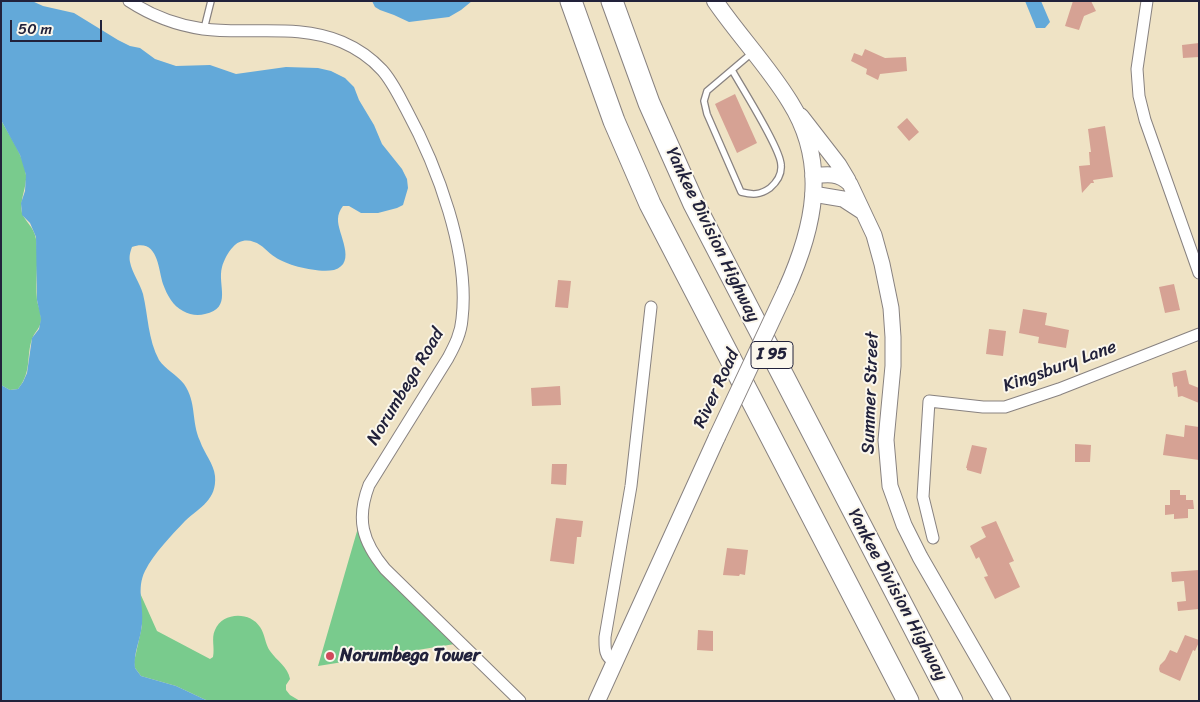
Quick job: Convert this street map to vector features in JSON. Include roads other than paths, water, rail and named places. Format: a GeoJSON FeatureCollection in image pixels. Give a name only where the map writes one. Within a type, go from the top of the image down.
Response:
{"type":"FeatureCollection","features":[{"type":"Feature","properties":{"kind":"highway","name":"I 95"},"geometry":{"type":"LineString","coordinates":[[571,1],[614,121],[650,204],[908,701]]}},
{"type":"Feature","properties":{"kind":"highway","name":"Yankee Division Highway"},"geometry":{"type":"LineString","coordinates":[[612,1],[649,103],[694,204],[952,701]]}},
{"type":"Feature","properties":{"kind":"main road","name":"River Road"},"geometry":{"type":"LineString","coordinates":[[597,701],[786,290],[806,239],[812,213],[813,176],[804,132],[790,102],[715,1]]}},
{"type":"Feature","properties":{"kind":"street","name":"Norumbega Road"},"geometry":{"type":"LineString","coordinates":[[129,1],[175,24],[204,29],[293,31],[327,37],[357,50],[382,70],[403,103],[422,141],[443,196],[457,246],[463,287],[462,320],[458,338],[448,358],[369,485],[363,500],[363,530],[367,544],[385,569],[520,701]]}},
{"type":"Feature","properties":{"kind":"street"},"geometry":{"type":"LineString","coordinates":[[1147,1],[1137,69],[1139,96],[1144,120],[1199,273]]}},
{"type":"Feature","properties":{"kind":"street","name":"Summer Street"},"geometry":{"type":"LineString","coordinates":[[790,102],[839,165],[874,235],[882,264],[891,315],[893,366],[886,440],[890,486],[904,525],[920,557],[1003,701]]}},
{"type":"Feature","properties":{"kind":"street"},"geometry":{"type":"LineString","coordinates":[[813,176],[835,174],[841,176],[850,184]]}},
{"type":"Feature","properties":{"kind":"street"},"geometry":{"type":"LineString","coordinates":[[814,194],[843,199],[858,207],[864,213]]}},
{"type":"Feature","properties":{"kind":"street"},"geometry":{"type":"LineString","coordinates":[[614,661],[607,656],[605,637],[631,486],[651,307]]}},
{"type":"Feature","properties":{"kind":"street","name":"Kingsbury Lane"},"geometry":{"type":"LineString","coordinates":[[933,538],[923,497],[929,400],[1005,407],[1059,389],[1199,334]]}},
{"type":"Feature","properties":{"kind":"lane"},"geometry":{"type":"LineString","coordinates":[[204,29],[211,1]]}},
{"type":"Feature","properties":{"kind":"lane"},"geometry":{"type":"LineString","coordinates":[[732,70],[776,149],[781,163],[781,174],[775,184],[762,194],[753,195],[741,192],[707,114],[704,101],[707,91],[753,52]]}},
{"type":"Feature","properties":{"kind":"water"},"geometry":{"type":"Polygon","coordinates":[[[1,1],[32,1],[43,6],[74,13],[118,40],[130,46],[140,48],[155,59],[176,66],[210,65],[236,74],[286,67],[318,68],[331,71],[345,78],[354,87],[382,144],[402,169],[407,179],[408,188],[403,205],[397,208],[378,213],[361,213],[349,206],[343,206],[339,212],[338,219],[346,254],[345,261],[334,270],[312,270],[295,266],[275,257],[257,243],[242,241],[237,243],[231,249],[222,267],[222,295],[219,307],[205,314],[191,314],[176,306],[163,284],[158,263],[152,251],[141,245],[132,247],[130,262],[143,294],[150,336],[155,352],[159,360],[184,384],[188,391],[191,398],[197,434],[213,467],[215,476],[215,484],[210,497],[202,507],[185,521],[153,558],[142,578],[142,624],[135,657],[135,668],[141,676],[176,686],[208,701],[1,701],[1,385],[10,390],[18,389],[23,382],[27,373],[32,338],[39,329],[41,319],[37,300],[36,237],[30,223],[22,215],[21,203],[25,191],[26,175],[20,155],[1,120],[1,1]]]}},
{"type":"Feature","properties":{"kind":"water"},"geometry":{"type":"Polygon","coordinates":[[[372,1],[472,1],[449,17],[409,22],[380,10],[375,7],[372,1]]]}},
{"type":"Feature","properties":{"kind":"water"},"geometry":{"type":"Polygon","coordinates":[[[1025,1],[1041,1],[1050,22],[1045,28],[1036,28],[1025,1]]]}},
{"type":"Feature","properties":{"kind":"place","name":"Norumbega Tower"},"geometry":{"type":"Point","coordinates":[330,656]}}]}
